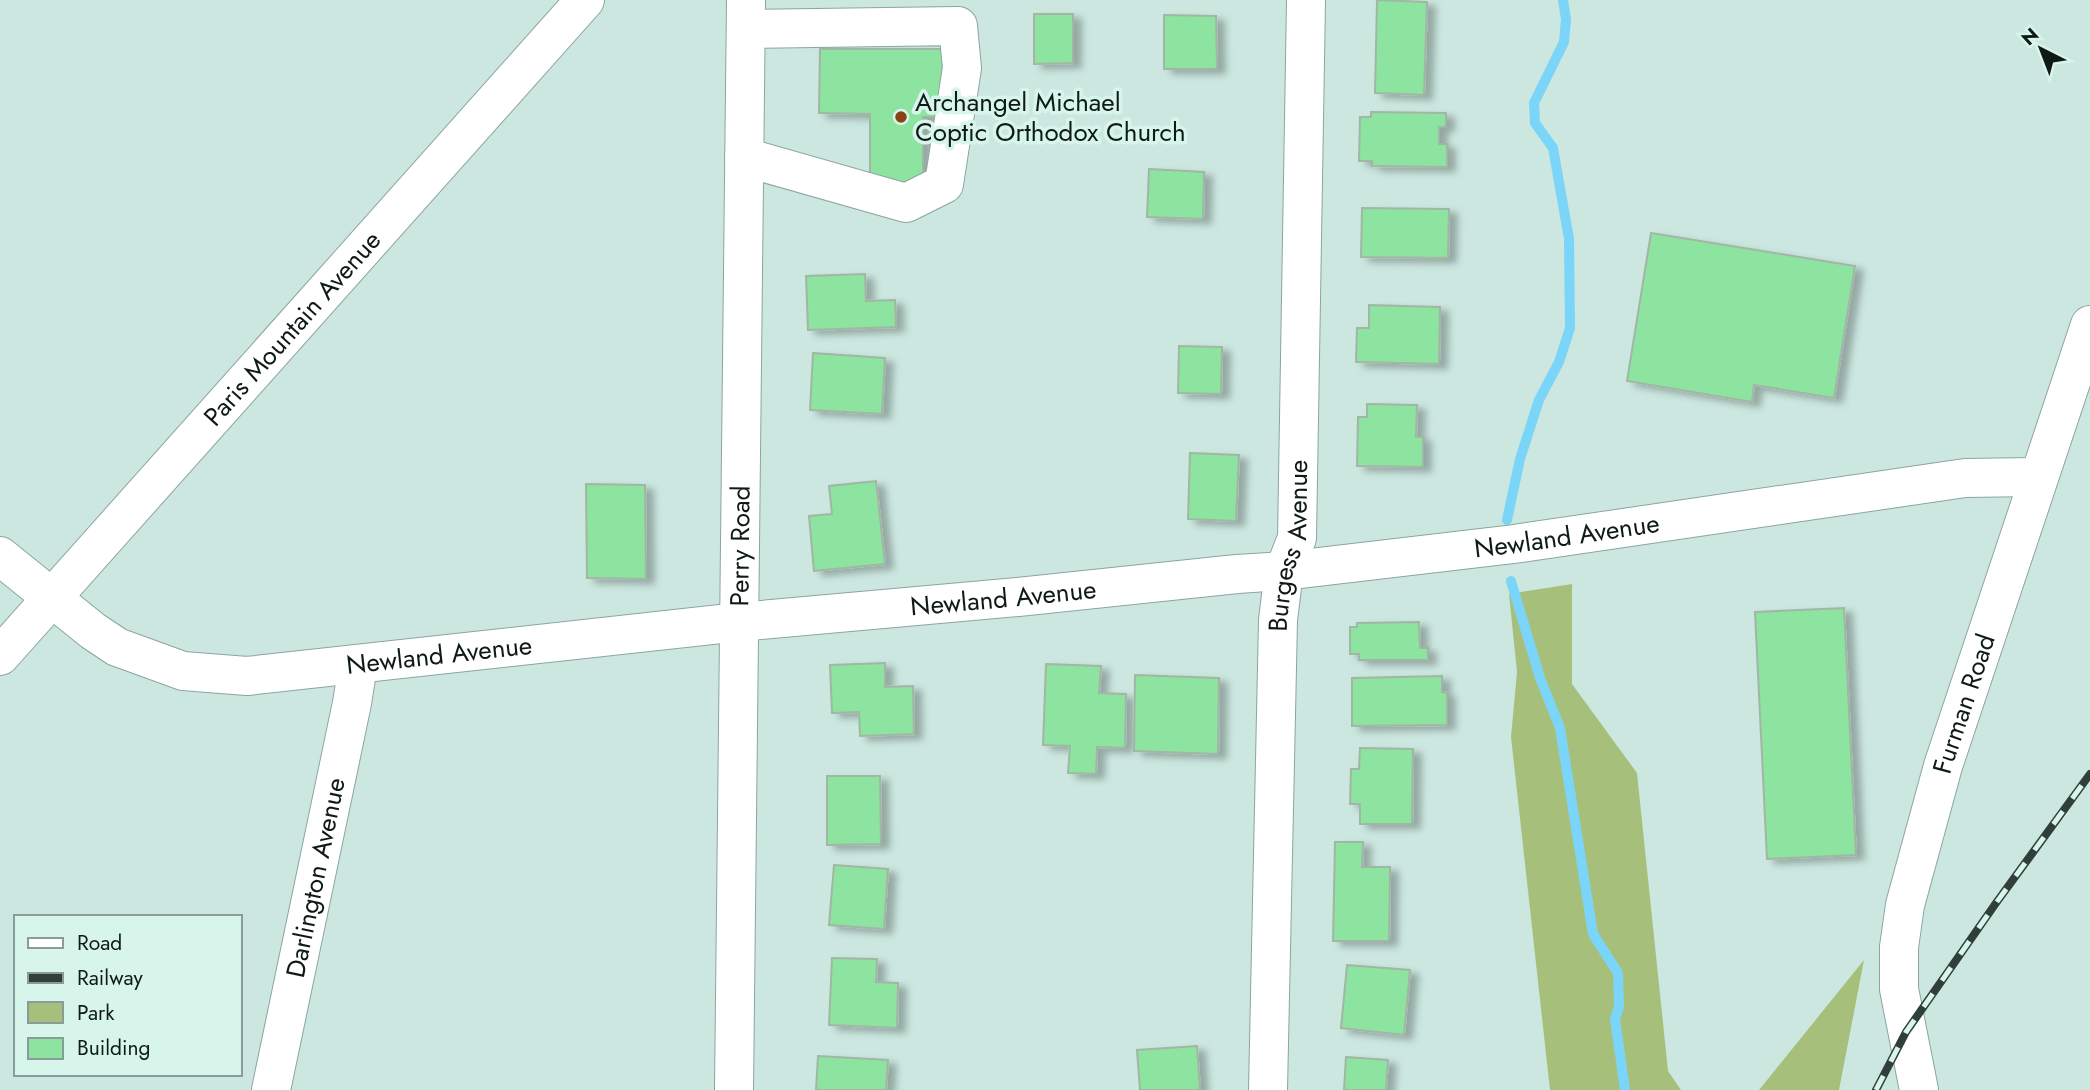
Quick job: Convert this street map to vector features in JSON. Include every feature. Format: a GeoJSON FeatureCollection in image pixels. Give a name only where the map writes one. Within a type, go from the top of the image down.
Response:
{"type":"FeatureCollection","features":[{"type":"Feature","properties":{"kind":"street","name":"Paris Mountain Avenue"},"geometry":{"type":"LineString","coordinates":[[0,656],[585,0]]}},
{"type":"Feature","properties":{"kind":"street","name":"Burgess Avenue"},"geometry":{"type":"LineString","coordinates":[[1268,1090],[1278,620],[1284,571],[1297,538],[1306,0]]}},
{"type":"Feature","properties":{"kind":"street","name":"Perry Road"},"geometry":{"type":"LineString","coordinates":[[734,1090],[746,14]]}},
{"type":"Feature","properties":{"kind":"street"},"geometry":{"type":"LineString","coordinates":[[744,157],[906,203],[944,184],[962,68],[957,26],[746,14]]}},
{"type":"Feature","properties":{"kind":"street","name":"Furman Road"},"geometry":{"type":"LineString","coordinates":[[1919,1090],[1899,989],[1899,947],[1905,905],[1943,766],[2090,325]]}},
{"type":"Feature","properties":{"kind":"street","name":"Newland Avenue"},"geometry":{"type":"LineString","coordinates":[[0,556],[93,631],[117,647],[183,671],[247,676],[739,622],[1018,597],[1237,573],[1284,571],[1514,544],[1965,478],[2038,477]]}},
{"type":"Feature","properties":{"kind":"street","name":"Darlington Avenue"},"geometry":{"type":"LineString","coordinates":[[271,1090],[358,665]]}},
{"type":"Feature","properties":{"kind":"green space"},"geometry":{"type":"Polygon","coordinates":[[[1572,584],[1572,684],[1637,773],[1668,1071],[1681,1090],[1550,1090],[1511,737],[1517,672],[1509,594],[1572,584]]]}},
{"type":"Feature","properties":{"kind":"green space"},"geometry":{"type":"Polygon","coordinates":[[[1864,960],[1839,1090],[1759,1090],[1864,960]]]}},
{"type":"Feature","properties":{"kind":"building"},"geometry":{"type":"Polygon","coordinates":[[[1377,0],[1427,2],[1424,95],[1375,93],[1377,0]]]}},
{"type":"Feature","properties":{"kind":"building"},"geometry":{"type":"Polygon","coordinates":[[[1034,14],[1073,14],[1073,63],[1034,64],[1034,14]]]}},
{"type":"Feature","properties":{"kind":"building"},"geometry":{"type":"Polygon","coordinates":[[[1164,15],[1216,16],[1217,69],[1164,69],[1164,15]]]}},
{"type":"Feature","properties":{"kind":"building","name":"Archangel Michael Coptic Orthodox Church"},"geometry":{"type":"Polygon","coordinates":[[[820,49],[943,49],[942,117],[923,117],[923,184],[870,184],[870,114],[819,113],[820,49]]]}},
{"type":"Feature","properties":{"kind":"building"},"geometry":{"type":"Polygon","coordinates":[[[1371,112],[1446,113],[1446,127],[1439,127],[1439,144],[1447,144],[1447,167],[1372,166],[1372,161],[1359,161],[1360,117],[1371,117],[1371,112]]]}},
{"type":"Feature","properties":{"kind":"building"},"geometry":{"type":"Polygon","coordinates":[[[1149,169],[1204,172],[1203,219],[1147,217],[1149,169]]]}},
{"type":"Feature","properties":{"kind":"building"},"geometry":{"type":"Polygon","coordinates":[[[1362,208],[1449,209],[1448,258],[1361,257],[1362,208]]]}},
{"type":"Feature","properties":{"kind":"building"},"geometry":{"type":"Polygon","coordinates":[[[1651,233],[1855,266],[1834,398],[1754,385],[1752,402],[1627,381],[1651,233]]]}},
{"type":"Feature","properties":{"kind":"building"},"geometry":{"type":"Polygon","coordinates":[[[865,274],[866,301],[895,300],[896,327],[808,330],[806,276],[865,274]]]}},
{"type":"Feature","properties":{"kind":"building"},"geometry":{"type":"Polygon","coordinates":[[[1369,305],[1440,307],[1439,364],[1356,362],[1357,328],[1369,328],[1369,305]]]}},
{"type":"Feature","properties":{"kind":"building"},"geometry":{"type":"Polygon","coordinates":[[[1179,346],[1222,347],[1221,394],[1178,393],[1179,346]]]}},
{"type":"Feature","properties":{"kind":"building"},"geometry":{"type":"Polygon","coordinates":[[[813,353],[885,358],[882,414],[810,410],[813,353]]]}},
{"type":"Feature","properties":{"kind":"building"},"geometry":{"type":"Polygon","coordinates":[[[1367,404],[1417,405],[1416,437],[1423,437],[1423,467],[1357,466],[1358,417],[1367,417],[1367,404]]]}},
{"type":"Feature","properties":{"kind":"building"},"geometry":{"type":"Polygon","coordinates":[[[1190,453],[1239,455],[1236,521],[1188,519],[1190,453]]]}},
{"type":"Feature","properties":{"kind":"building"},"geometry":{"type":"Polygon","coordinates":[[[876,481],[885,564],[814,571],[809,516],[832,514],[829,486],[876,481]]]}},
{"type":"Feature","properties":{"kind":"building"},"geometry":{"type":"Polygon","coordinates":[[[586,484],[645,485],[646,579],[587,578],[586,484]]]}},
{"type":"Feature","properties":{"kind":"building"},"geometry":{"type":"Polygon","coordinates":[[[1844,608],[1856,855],[1767,859],[1755,612],[1844,608]]]}},
{"type":"Feature","properties":{"kind":"building"},"geometry":{"type":"Polygon","coordinates":[[[1419,622],[1420,648],[1428,648],[1428,660],[1359,660],[1359,654],[1350,654],[1350,627],[1357,627],[1357,623],[1419,622]]]}},
{"type":"Feature","properties":{"kind":"building"},"geometry":{"type":"Polygon","coordinates":[[[885,663],[885,687],[913,686],[914,734],[860,736],[859,712],[832,713],[830,665],[885,663]]]}},
{"type":"Feature","properties":{"kind":"building"},"geometry":{"type":"Polygon","coordinates":[[[1046,664],[1101,666],[1099,693],[1126,694],[1125,748],[1097,747],[1096,774],[1068,773],[1070,746],[1043,745],[1046,664]]]}},
{"type":"Feature","properties":{"kind":"building"},"geometry":{"type":"Polygon","coordinates":[[[1135,675],[1219,678],[1218,754],[1134,751],[1135,675]]]}},
{"type":"Feature","properties":{"kind":"building"},"geometry":{"type":"Polygon","coordinates":[[[1442,676],[1442,692],[1447,693],[1447,725],[1352,726],[1352,678],[1442,676]]]}},
{"type":"Feature","properties":{"kind":"building"},"geometry":{"type":"Polygon","coordinates":[[[1360,748],[1413,749],[1412,824],[1360,824],[1360,804],[1350,804],[1351,769],[1359,769],[1360,748]]]}},
{"type":"Feature","properties":{"kind":"building"},"geometry":{"type":"Polygon","coordinates":[[[827,776],[880,776],[881,844],[827,845],[827,776]]]}},
{"type":"Feature","properties":{"kind":"building"},"geometry":{"type":"Polygon","coordinates":[[[1335,842],[1363,842],[1362,867],[1390,867],[1389,941],[1333,941],[1335,842]]]}},
{"type":"Feature","properties":{"kind":"building"},"geometry":{"type":"Polygon","coordinates":[[[834,865],[888,869],[884,929],[829,925],[834,865]]]}},
{"type":"Feature","properties":{"kind":"building"},"geometry":{"type":"Polygon","coordinates":[[[832,958],[877,959],[876,982],[898,983],[897,1028],[829,1025],[832,958]]]}},
{"type":"Feature","properties":{"kind":"building"},"geometry":{"type":"Polygon","coordinates":[[[1347,965],[1410,970],[1404,1035],[1341,1028],[1347,965]]]}},
{"type":"Feature","properties":{"kind":"building"},"geometry":{"type":"Polygon","coordinates":[[[1197,1046],[1200,1090],[1140,1090],[1137,1050],[1197,1046]]]}},
{"type":"Feature","properties":{"kind":"building"},"geometry":{"type":"Polygon","coordinates":[[[818,1056],[888,1060],[886,1090],[816,1090],[818,1056]]]}},
{"type":"Feature","properties":{"kind":"building"},"geometry":{"type":"Polygon","coordinates":[[[1346,1057],[1388,1060],[1386,1090],[1344,1090],[1346,1057]]]}},
{"type":"Feature","properties":{"kind":"waterway"},"geometry":{"type":"LineString","coordinates":[[1507,520],[1520,459],[1539,400],[1559,362],[1570,328],[1569,239],[1553,148],[1535,123],[1534,103],[1564,42],[1566,19],[1563,0]]}},
{"type":"Feature","properties":{"kind":"waterway"},"geometry":{"type":"LineString","coordinates":[[1511,581],[1540,678],[1560,728],[1593,934],[1618,973],[1619,1007],[1615,1019],[1625,1090]]}},
{"type":"Feature","properties":{"kind":"railway"},"geometry":{"type":"LineString","coordinates":[[1876,1090],[1906,1032],[2090,774]]}},
{"type":"Feature","properties":{"kind":"place","name":"Archangel Michael Coptic Orthodox Church"},"geometry":{"type":"Point","coordinates":[901,117]}}]}
